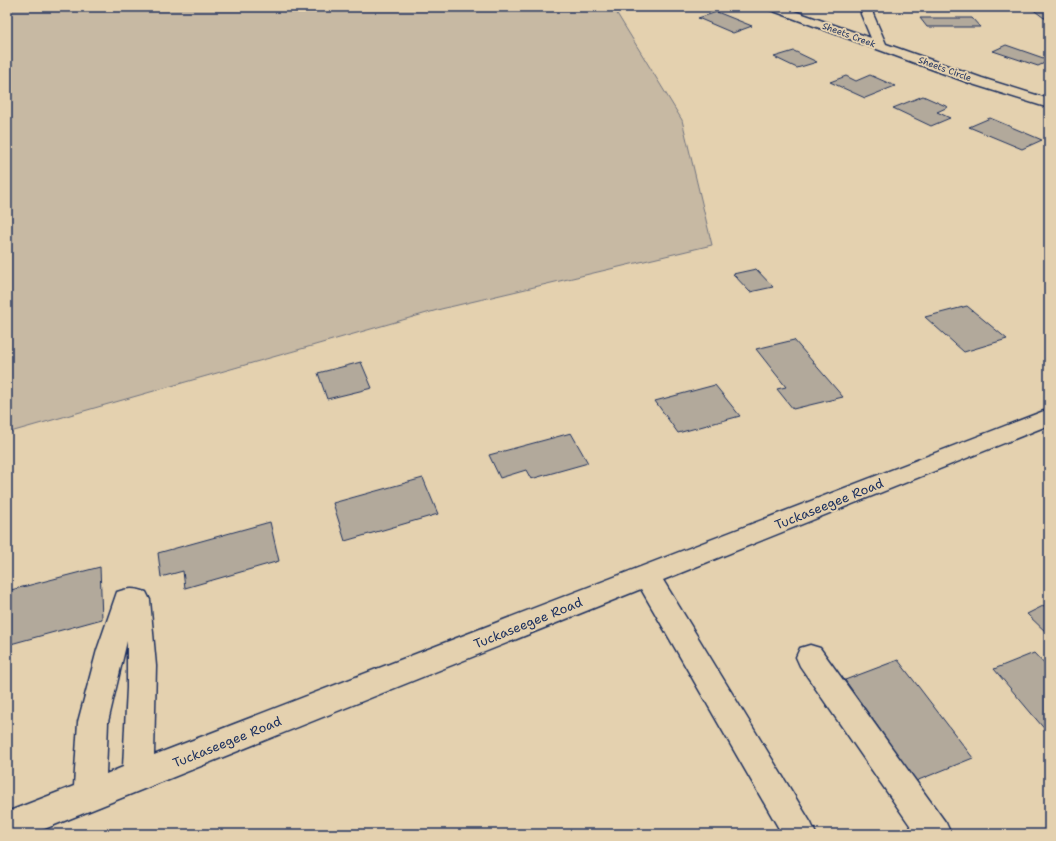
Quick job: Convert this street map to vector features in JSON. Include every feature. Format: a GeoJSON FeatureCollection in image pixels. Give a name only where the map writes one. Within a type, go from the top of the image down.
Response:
{"type":"FeatureCollection","features":[{"type":"Feature","properties":{"kind":"street","name":"Sheets Creek"},"geometry":{"type":"LineString","coordinates":[[772,7],[881,46]]}},
{"type":"Feature","properties":{"kind":"street"},"geometry":{"type":"LineString","coordinates":[[867,7],[867,14],[881,46]]}},
{"type":"Feature","properties":{"kind":"street","name":"Sheets Circle"},"geometry":{"type":"LineString","coordinates":[[881,46],[977,81],[1049,104]]}},
{"type":"Feature","properties":{"kind":"street","name":"Tuckaseegee Road"},"geometry":{"type":"LineString","coordinates":[[8,830],[89,796],[1049,417]]}},
{"type":"Feature","properties":{"kind":"street"},"geometry":{"type":"LineString","coordinates":[[647,576],[800,834]]}},
{"type":"Feature","properties":{"kind":"street"},"geometry":{"type":"LineString","coordinates":[[89,796],[93,722],[111,650],[126,600],[137,600],[140,621],[142,684],[138,777]]}},
{"type":"Feature","properties":{"kind":"street"},"geometry":{"type":"LineString","coordinates":[[810,657],[935,834]]}},
{"type":"Feature","properties":{"kind":"shaded area"},"geometry":{"type":"Polygon","coordinates":[[[7,7],[613,7],[682,120],[712,245],[441,309],[7,433],[7,7]]]}},
{"type":"Feature","properties":{"kind":"building"},"geometry":{"type":"Polygon","coordinates":[[[1049,7],[1049,18],[1044,18],[1031,8],[1049,7]]]}},
{"type":"Feature","properties":{"kind":"building"},"geometry":{"type":"Polygon","coordinates":[[[717,12],[752,26],[733,33],[698,18],[717,12]]]}},
{"type":"Feature","properties":{"kind":"building"},"geometry":{"type":"Polygon","coordinates":[[[920,18],[972,18],[980,27],[927,27],[920,18]]]}},
{"type":"Feature","properties":{"kind":"building"},"geometry":{"type":"Polygon","coordinates":[[[1006,45],[1049,61],[1038,66],[993,51],[1006,45]]]}},
{"type":"Feature","properties":{"kind":"building"},"geometry":{"type":"Polygon","coordinates":[[[794,51],[817,62],[797,68],[774,57],[794,51]]]}},
{"type":"Feature","properties":{"kind":"building"},"geometry":{"type":"Polygon","coordinates":[[[870,75],[895,86],[865,98],[830,82],[846,76],[856,81],[870,75]]]}},
{"type":"Feature","properties":{"kind":"building"},"geometry":{"type":"Polygon","coordinates":[[[923,96],[948,107],[937,112],[950,118],[931,126],[893,108],[923,96]]]}},
{"type":"Feature","properties":{"kind":"building"},"geometry":{"type":"Polygon","coordinates":[[[990,118],[1042,140],[1022,149],[969,127],[990,118]]]}},
{"type":"Feature","properties":{"kind":"building"},"geometry":{"type":"Polygon","coordinates":[[[756,269],[773,287],[750,292],[733,274],[756,269]]]}},
{"type":"Feature","properties":{"kind":"building"},"geometry":{"type":"Polygon","coordinates":[[[967,306],[1007,339],[964,352],[925,317],[967,306]]]}},
{"type":"Feature","properties":{"kind":"building"},"geometry":{"type":"Polygon","coordinates":[[[794,340],[843,397],[793,409],[777,389],[786,387],[756,349],[794,340]]]}},
{"type":"Feature","properties":{"kind":"building"},"geometry":{"type":"Polygon","coordinates":[[[361,362],[372,388],[327,399],[318,373],[361,362]]]}},
{"type":"Feature","properties":{"kind":"building"},"geometry":{"type":"Polygon","coordinates":[[[715,385],[740,416],[678,433],[655,401],[715,385]]]}},
{"type":"Feature","properties":{"kind":"building"},"geometry":{"type":"Polygon","coordinates":[[[571,433],[588,463],[531,479],[526,470],[500,478],[489,455],[571,433]]]}},
{"type":"Feature","properties":{"kind":"building"},"geometry":{"type":"Polygon","coordinates":[[[423,478],[438,514],[345,541],[333,503],[423,478]]]}},
{"type":"Feature","properties":{"kind":"building"},"geometry":{"type":"Polygon","coordinates":[[[270,522],[279,561],[185,588],[183,571],[161,577],[158,553],[270,522]]]}},
{"type":"Feature","properties":{"kind":"building"},"geometry":{"type":"Polygon","coordinates":[[[100,567],[102,619],[7,645],[7,591],[100,567]]]}},
{"type":"Feature","properties":{"kind":"building"},"geometry":{"type":"Polygon","coordinates":[[[1049,603],[1049,635],[1027,614],[1049,603]]]}},
{"type":"Feature","properties":{"kind":"building"},"geometry":{"type":"Polygon","coordinates":[[[1034,653],[1049,669],[1049,731],[1047,732],[994,669],[1034,653]]]}},
{"type":"Feature","properties":{"kind":"building"},"geometry":{"type":"Polygon","coordinates":[[[898,660],[973,758],[916,781],[845,680],[898,660]]]}}]}
